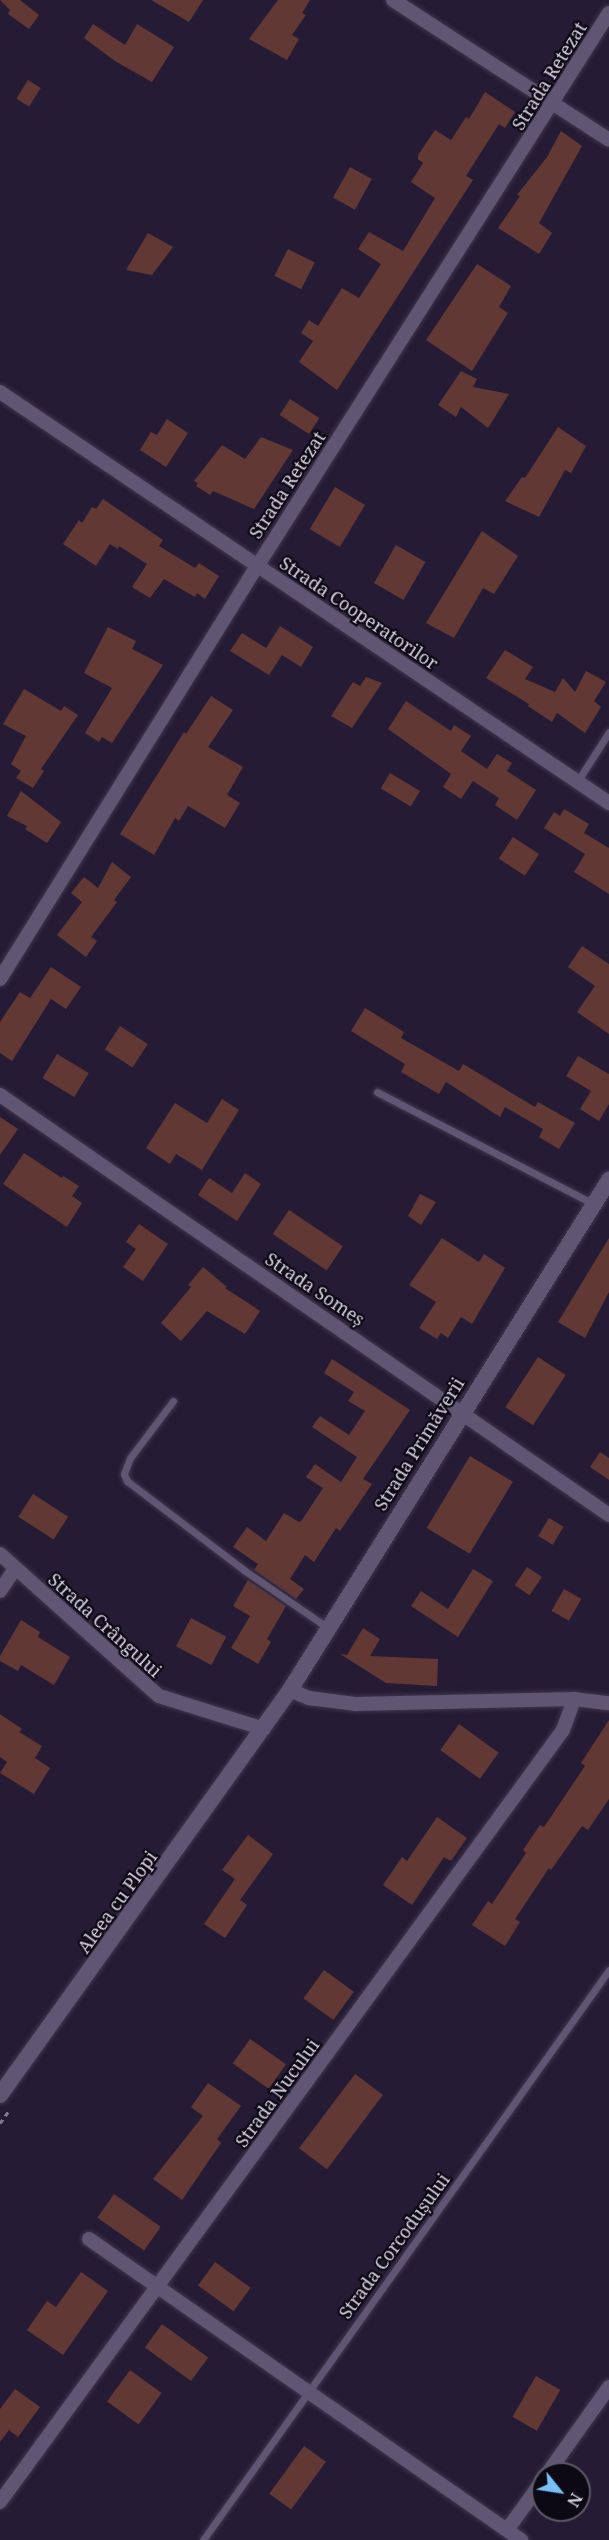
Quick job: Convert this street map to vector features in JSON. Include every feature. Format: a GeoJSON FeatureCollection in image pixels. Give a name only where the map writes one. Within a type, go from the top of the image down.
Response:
{"type":"FeatureCollection","features":[{"type":"Feature","properties":{"kind":"street"},"geometry":{"type":"LineString","coordinates":[[393,0],[609,140]]}},
{"type":"Feature","properties":{"kind":"street","name":"Strada Retezat"},"geometry":{"type":"LineString","coordinates":[[0,979],[258,566],[609,13]]}},
{"type":"Feature","properties":{"kind":"street","name":"Strada Cooperatorilor"},"geometry":{"type":"LineString","coordinates":[[0,392],[609,803]]}},
{"type":"Feature","properties":{"kind":"street","name":"Strada Someș"},"geometry":{"type":"LineString","coordinates":[[0,1095],[609,1515]]}},
{"type":"Feature","properties":{"kind":"street","name":"Strada Primăverii"},"geometry":{"type":"LineString","coordinates":[[264,1730],[609,1180]]}},
{"type":"Feature","properties":{"kind":"street","name":"Strada Crângului"},"geometry":{"type":"LineString","coordinates":[[0,1554],[159,1696],[264,1730]]}},
{"type":"Feature","properties":{"kind":"street"},"geometry":{"type":"LineString","coordinates":[[0,1591],[15,1569]]}},
{"type":"Feature","properties":{"kind":"street"},"geometry":{"type":"LineString","coordinates":[[290,1690],[309,1698],[355,1704],[574,1699],[609,1703]]}},
{"type":"Feature","properties":{"kind":"street","name":"Strada Nucului"},"geometry":{"type":"LineString","coordinates":[[0,2502],[563,1730],[574,1699]]}},
{"type":"Feature","properties":{"kind":"street","name":"Aleea cu Plopi"},"geometry":{"type":"LineString","coordinates":[[0,2096],[264,1730]]}},
{"type":"Feature","properties":{"kind":"street"},"geometry":{"type":"LineString","coordinates":[[88,2239],[521,2540]]}},
{"type":"Feature","properties":{"kind":"street"},"geometry":{"type":"LineString","coordinates":[[556,2462],[609,2387]]}},
{"type":"Feature","properties":{"kind":"street"},"geometry":{"type":"LineString","coordinates":[[507,2530],[531,2497]]}},
{"type":"Feature","properties":{"kind":"lane"},"geometry":{"type":"LineString","coordinates":[[577,782],[609,732]]}},
{"type":"Feature","properties":{"kind":"lane"},"geometry":{"type":"LineString","coordinates":[[377,1092],[594,1204]]}},
{"type":"Feature","properties":{"kind":"lane"},"geometry":{"type":"LineString","coordinates":[[173,1401],[130,1458],[124,1474],[127,1481],[243,1570],[328,1628]]}},
{"type":"Feature","properties":{"kind":"lane","name":"Strada Corcodușului"},"geometry":{"type":"LineString","coordinates":[[203,2540],[609,1970]]}},
{"type":"Feature","properties":{"kind":"building"},"geometry":{"type":"Polygon","coordinates":[[[0,0],[20,0],[39,15],[29,29],[8,14],[10,10],[0,0]]]}},
{"type":"Feature","properties":{"kind":"building"},"geometry":{"type":"Polygon","coordinates":[[[151,0],[203,0],[189,22],[151,0]]]}},
{"type":"Feature","properties":{"kind":"building"},"geometry":{"type":"Polygon","coordinates":[[[278,0],[310,0],[302,13],[306,15],[292,35],[299,39],[287,60],[249,39],[278,0]]]}},
{"type":"Feature","properties":{"kind":"building"},"geometry":{"type":"Polygon","coordinates":[[[93,24],[125,45],[137,24],[174,47],[152,82],[115,61],[84,38],[93,24]]]}},
{"type":"Feature","properties":{"kind":"building"},"geometry":{"type":"Polygon","coordinates":[[[28,80],[41,88],[29,107],[16,99],[28,80]]]}},
{"type":"Feature","properties":{"kind":"building"},"geometry":{"type":"Polygon","coordinates":[[[485,92],[515,112],[505,128],[499,124],[466,176],[473,180],[337,390],[299,362],[313,341],[301,333],[309,320],[318,326],[342,288],[359,298],[381,264],[358,249],[369,232],[403,251],[435,198],[411,182],[423,163],[418,159],[418,155],[435,130],[451,140],[466,117],[469,119],[485,92]]]}},
{"type":"Feature","properties":{"kind":"building"},"geometry":{"type":"Polygon","coordinates":[[[561,131],[582,146],[539,223],[552,233],[539,254],[498,228],[520,196],[517,195],[547,157],[561,131]]]}},
{"type":"Feature","properties":{"kind":"building"},"geometry":{"type":"Polygon","coordinates":[[[350,167],[372,179],[355,210],[333,198],[350,167]]]}},
{"type":"Feature","properties":{"kind":"building"},"geometry":{"type":"Polygon","coordinates":[[[148,233],[173,247],[152,275],[126,270],[148,233]]]}},
{"type":"Feature","properties":{"kind":"building"},"geometry":{"type":"Polygon","coordinates":[[[288,249],[315,263],[301,289],[274,276],[288,249]]]}},
{"type":"Feature","properties":{"kind":"building"},"geometry":{"type":"Polygon","coordinates":[[[477,264],[511,286],[499,307],[508,313],[472,371],[426,340],[477,264]]]}},
{"type":"Feature","properties":{"kind":"building"},"geometry":{"type":"Polygon","coordinates":[[[461,371],[477,379],[473,387],[509,394],[488,428],[461,407],[456,417],[438,405],[461,371]]]}},
{"type":"Feature","properties":{"kind":"building"},"geometry":{"type":"Polygon","coordinates":[[[290,399],[319,418],[309,434],[280,415],[290,399]]]}},
{"type":"Feature","properties":{"kind":"building"},"geometry":{"type":"Polygon","coordinates":[[[167,419],[188,433],[166,467],[140,450],[151,432],[157,435],[167,419]]]}},
{"type":"Feature","properties":{"kind":"building"},"geometry":{"type":"Polygon","coordinates":[[[558,427],[586,446],[571,473],[565,470],[539,517],[505,501],[522,477],[525,478],[558,427]]]}},
{"type":"Feature","properties":{"kind":"building"},"geometry":{"type":"Polygon","coordinates":[[[261,437],[293,450],[254,509],[213,491],[210,495],[196,486],[198,483],[194,481],[222,445],[245,459],[261,437]]]}},
{"type":"Feature","properties":{"kind":"building"},"geometry":{"type":"Polygon","coordinates":[[[335,487],[365,505],[340,547],[310,529],[335,487]]]}},
{"type":"Feature","properties":{"kind":"building"},"geometry":{"type":"Polygon","coordinates":[[[103,499],[163,540],[159,546],[195,568],[199,563],[219,576],[205,599],[197,593],[195,597],[164,579],[150,598],[132,587],[147,564],[119,546],[118,549],[110,544],[96,566],[63,544],[79,520],[82,523],[92,507],[96,509],[103,499]]]}},
{"type":"Feature","properties":{"kind":"building"},"geometry":{"type":"Polygon","coordinates":[[[482,531],[518,556],[494,594],[483,588],[454,638],[426,623],[482,531]]]}},
{"type":"Feature","properties":{"kind":"building"},"geometry":{"type":"Polygon","coordinates":[[[396,545],[425,562],[403,600],[374,583],[396,545]]]}},
{"type":"Feature","properties":{"kind":"building"},"geometry":{"type":"Polygon","coordinates":[[[280,626],[313,647],[301,667],[282,655],[269,675],[230,651],[242,633],[266,648],[280,626]]]}},
{"type":"Feature","properties":{"kind":"building"},"geometry":{"type":"Polygon","coordinates":[[[108,627],[136,641],[132,649],[163,665],[112,743],[102,737],[99,742],[85,733],[112,688],[84,673],[108,627]]]}},
{"type":"Feature","properties":{"kind":"building"},"geometry":{"type":"Polygon","coordinates":[[[505,650],[533,667],[525,679],[555,692],[563,678],[575,692],[586,671],[606,682],[594,701],[601,707],[585,733],[557,713],[552,722],[528,706],[529,704],[486,678],[505,650]]]}},
{"type":"Feature","properties":{"kind":"building"},"geometry":{"type":"Polygon","coordinates":[[[366,677],[382,683],[352,728],[331,716],[353,682],[360,686],[366,677]]]}},
{"type":"Feature","properties":{"kind":"building"},"geometry":{"type":"Polygon","coordinates":[[[24,689],[61,711],[64,706],[78,715],[41,769],[44,771],[33,788],[16,778],[21,771],[11,764],[26,736],[3,724],[24,689]]]}},
{"type":"Feature","properties":{"kind":"building"},"geometry":{"type":"Polygon","coordinates":[[[211,696],[233,710],[208,747],[243,767],[227,795],[240,803],[225,828],[188,806],[179,821],[175,818],[154,855],[120,834],[184,732],[186,734],[211,696]]]}},
{"type":"Feature","properties":{"kind":"building"},"geometry":{"type":"Polygon","coordinates":[[[406,701],[451,731],[454,725],[471,736],[461,751],[487,769],[497,754],[512,763],[507,771],[536,790],[517,820],[495,805],[499,798],[473,781],[461,799],[443,787],[451,774],[388,729],[406,701]]]}},
{"type":"Feature","properties":{"kind":"building"},"geometry":{"type":"Polygon","coordinates":[[[390,773],[420,791],[411,806],[381,788],[390,773]]]}},
{"type":"Feature","properties":{"kind":"building"},"geometry":{"type":"Polygon","coordinates":[[[21,791],[61,822],[47,843],[25,829],[27,826],[7,816],[21,791]]]}},
{"type":"Feature","properties":{"kind":"building"},"geometry":{"type":"Polygon","coordinates":[[[564,809],[589,824],[584,833],[609,848],[609,894],[574,872],[585,854],[544,828],[554,812],[560,816],[564,809]]]}},
{"type":"Feature","properties":{"kind":"building"},"geometry":{"type":"Polygon","coordinates":[[[513,837],[539,854],[525,876],[499,859],[513,837]]]}},
{"type":"Feature","properties":{"kind":"building"},"geometry":{"type":"Polygon","coordinates":[[[112,862],[131,877],[114,900],[117,902],[91,937],[97,941],[86,957],[57,935],[82,902],[71,893],[84,877],[98,888],[112,862]]]}},
{"type":"Feature","properties":{"kind":"building"},"geometry":{"type":"Polygon","coordinates":[[[582,946],[609,964],[609,1034],[577,1012],[595,986],[568,967],[582,946]]]}},
{"type":"Feature","properties":{"kind":"building"},"geometry":{"type":"Polygon","coordinates":[[[51,967],[81,987],[66,1009],[51,999],[12,1061],[0,1053],[0,1022],[20,992],[30,998],[51,967]]]}},
{"type":"Feature","properties":{"kind":"building"},"geometry":{"type":"Polygon","coordinates":[[[365,1008],[404,1032],[401,1038],[459,1071],[463,1064],[535,1107],[538,1102],[575,1123],[559,1149],[539,1137],[543,1129],[505,1107],[500,1117],[446,1082],[439,1094],[401,1072],[405,1064],[351,1031],[365,1008]]]}},
{"type":"Feature","properties":{"kind":"building"},"geometry":{"type":"Polygon","coordinates":[[[120,1026],[148,1044],[132,1067],[105,1049],[120,1026]]]}},
{"type":"Feature","properties":{"kind":"building"},"geometry":{"type":"Polygon","coordinates":[[[57,1054],[89,1073],[74,1097],[43,1078],[57,1054]]]}},
{"type":"Feature","properties":{"kind":"building"},"geometry":{"type":"Polygon","coordinates":[[[578,1056],[609,1074],[609,1104],[599,1121],[580,1109],[591,1091],[566,1076],[578,1056]]]}},
{"type":"Feature","properties":{"kind":"building"},"geometry":{"type":"Polygon","coordinates":[[[222,1099],[239,1110],[202,1170],[176,1154],[170,1164],[146,1148],[175,1103],[207,1123],[222,1099]]]}},
{"type":"Feature","properties":{"kind":"building"},"geometry":{"type":"Polygon","coordinates":[[[0,1117],[18,1129],[0,1155],[0,1117]]]}},
{"type":"Feature","properties":{"kind":"building"},"geometry":{"type":"Polygon","coordinates":[[[24,1153],[62,1178],[63,1176],[79,1186],[72,1196],[82,1203],[67,1227],[3,1184],[24,1153]]]}},
{"type":"Feature","properties":{"kind":"building"},"geometry":{"type":"Polygon","coordinates":[[[245,1173],[261,1184],[237,1221],[198,1195],[209,1178],[232,1193],[245,1173]]]}},
{"type":"Feature","properties":{"kind":"building"},"geometry":{"type":"Polygon","coordinates":[[[420,1194],[436,1202],[421,1225],[408,1216],[420,1194]]]}},
{"type":"Feature","properties":{"kind":"building"},"geometry":{"type":"Polygon","coordinates":[[[289,1210],[343,1246],[327,1270],[273,1234],[289,1210]]]}},
{"type":"Feature","properties":{"kind":"building"},"geometry":{"type":"Polygon","coordinates":[[[139,1224],[168,1244],[143,1281],[123,1267],[136,1249],[126,1242],[139,1224]]]}},
{"type":"Feature","properties":{"kind":"building"},"geometry":{"type":"Polygon","coordinates":[[[442,1238],[479,1262],[484,1254],[505,1268],[472,1324],[461,1317],[448,1338],[441,1333],[437,1339],[419,1328],[436,1302],[409,1285],[442,1238]]]}},
{"type":"Feature","properties":{"kind":"building"},"geometry":{"type":"Polygon","coordinates":[[[609,1238],[609,1292],[585,1338],[558,1322],[609,1238]]]}},
{"type":"Feature","properties":{"kind":"building"},"geometry":{"type":"Polygon","coordinates":[[[203,1267],[227,1287],[225,1288],[260,1311],[245,1334],[207,1311],[181,1341],[161,1323],[191,1287],[188,1285],[203,1267]]]}},
{"type":"Feature","properties":{"kind":"building"},"geometry":{"type":"Polygon","coordinates":[[[538,1357],[566,1375],[533,1425],[505,1407],[538,1357]]]}},
{"type":"Feature","properties":{"kind":"building"},"geometry":{"type":"Polygon","coordinates":[[[332,1359],[410,1410],[363,1479],[372,1484],[340,1531],[336,1528],[314,1562],[305,1555],[290,1579],[304,1589],[296,1599],[254,1570],[258,1564],[233,1547],[247,1527],[266,1541],[284,1513],[299,1522],[302,1520],[323,1488],[306,1477],[315,1464],[341,1482],[357,1457],[312,1427],[320,1416],[349,1435],[365,1411],[348,1401],[354,1392],[324,1373],[332,1359]]]}},
{"type":"Feature","properties":{"kind":"building"},"geometry":{"type":"Polygon","coordinates":[[[600,1452],[609,1458],[609,1480],[590,1467],[600,1452]]]}},
{"type":"Feature","properties":{"kind":"building"},"geometry":{"type":"Polygon","coordinates":[[[470,1456],[513,1482],[470,1554],[427,1528],[470,1456]]]}},
{"type":"Feature","properties":{"kind":"building"},"geometry":{"type":"Polygon","coordinates":[[[33,1494],[68,1517],[54,1540],[18,1517],[33,1494]]]}},
{"type":"Feature","properties":{"kind":"building"},"geometry":{"type":"Polygon","coordinates":[[[549,1518],[564,1527],[553,1545],[538,1536],[549,1518]]]}},
{"type":"Feature","properties":{"kind":"building"},"geometry":{"type":"Polygon","coordinates":[[[527,1567],[542,1577],[530,1595],[515,1585],[527,1567]]]}},
{"type":"Feature","properties":{"kind":"building"},"geometry":{"type":"Polygon","coordinates":[[[473,1569],[493,1581],[458,1637],[411,1606],[421,1591],[448,1609],[473,1569]]]}},
{"type":"Feature","properties":{"kind":"building"},"geometry":{"type":"Polygon","coordinates":[[[248,1580],[286,1606],[267,1639],[271,1642],[258,1664],[231,1648],[250,1616],[233,1606],[248,1580]]]}},
{"type":"Feature","properties":{"kind":"building"},"geometry":{"type":"Polygon","coordinates":[[[564,1589],[581,1599],[569,1621],[552,1611],[564,1589]]]}},
{"type":"Feature","properties":{"kind":"building"},"geometry":{"type":"Polygon","coordinates":[[[191,1618],[226,1637],[211,1665],[176,1646],[191,1618]]]}},
{"type":"Feature","properties":{"kind":"building"},"geometry":{"type":"Polygon","coordinates":[[[21,1620],[40,1632],[38,1637],[70,1657],[54,1685],[21,1665],[18,1671],[0,1661],[0,1656],[21,1620]]]}},
{"type":"Feature","properties":{"kind":"building"},"geometry":{"type":"Polygon","coordinates":[[[363,1628],[380,1639],[370,1656],[438,1659],[437,1686],[386,1683],[340,1654],[347,1655],[363,1628]]]}},
{"type":"Feature","properties":{"kind":"building"},"geometry":{"type":"Polygon","coordinates":[[[0,1714],[22,1729],[19,1732],[42,1746],[35,1758],[50,1768],[34,1794],[0,1773],[7,1762],[0,1757],[0,1714]]]}},
{"type":"Feature","properties":{"kind":"building"},"geometry":{"type":"Polygon","coordinates":[[[609,1720],[609,1799],[588,1830],[582,1826],[551,1870],[549,1868],[515,1919],[520,1922],[505,1946],[472,1925],[488,1901],[492,1904],[526,1853],[523,1850],[540,1825],[544,1827],[585,1766],[581,1763],[609,1720]]]}},
{"type":"Feature","properties":{"kind":"building"},"geometry":{"type":"Polygon","coordinates":[[[459,1724],[499,1753],[480,1779],[440,1750],[459,1724]]]}},
{"type":"Feature","properties":{"kind":"building"},"geometry":{"type":"Polygon","coordinates":[[[437,1817],[467,1838],[451,1861],[444,1857],[412,1905],[383,1885],[402,1857],[407,1861],[437,1817]]]}},
{"type":"Feature","properties":{"kind":"building"},"geometry":{"type":"Polygon","coordinates":[[[248,1835],[273,1854],[240,1900],[247,1905],[225,1938],[204,1924],[235,1879],[222,1870],[248,1835]]]}},
{"type":"Feature","properties":{"kind":"building"},"geometry":{"type":"Polygon","coordinates":[[[324,1970],[354,1992],[333,2020],[303,1998],[324,1970]]]}},
{"type":"Feature","properties":{"kind":"building"},"geometry":{"type":"Polygon","coordinates":[[[250,2039],[286,2064],[269,2089],[233,2064],[250,2039]]]}},
{"type":"Feature","properties":{"kind":"building"},"geometry":{"type":"Polygon","coordinates":[[[355,2074],[383,2095],[327,2169],[299,2148],[355,2074]]]}},
{"type":"Feature","properties":{"kind":"building"},"geometry":{"type":"Polygon","coordinates":[[[208,2083],[241,2106],[217,2139],[221,2143],[182,2200],[153,2179],[203,2116],[191,2107],[208,2083]]]}},
{"type":"Feature","properties":{"kind":"building"},"geometry":{"type":"Polygon","coordinates":[[[114,2194],[161,2227],[144,2250],[97,2218],[114,2194]]]}},
{"type":"Feature","properties":{"kind":"building"},"geometry":{"type":"Polygon","coordinates":[[[215,2262],[251,2288],[234,2311],[198,2285],[215,2262]]]}},
{"type":"Feature","properties":{"kind":"building"},"geometry":{"type":"Polygon","coordinates":[[[81,2272],[108,2291],[63,2355],[27,2330],[47,2301],[56,2307],[81,2272]]]}},
{"type":"Feature","properties":{"kind":"building"},"geometry":{"type":"Polygon","coordinates":[[[162,2324],[208,2358],[191,2381],[145,2347],[162,2324]]]}},
{"type":"Feature","properties":{"kind":"building"},"geometry":{"type":"Polygon","coordinates":[[[130,2370],[162,2393],[139,2424],[107,2402],[130,2370]]]}},
{"type":"Feature","properties":{"kind":"building"},"geometry":{"type":"Polygon","coordinates":[[[536,2376],[560,2390],[537,2431],[512,2417],[536,2376]]]}},
{"type":"Feature","properties":{"kind":"building"},"geometry":{"type":"Polygon","coordinates":[[[15,2389],[40,2407],[18,2437],[9,2430],[0,2442],[0,2409],[15,2389]]]}},
{"type":"Feature","properties":{"kind":"building"},"geometry":{"type":"Polygon","coordinates":[[[304,2446],[326,2462],[291,2510],[269,2494],[304,2446]]]}}]}
